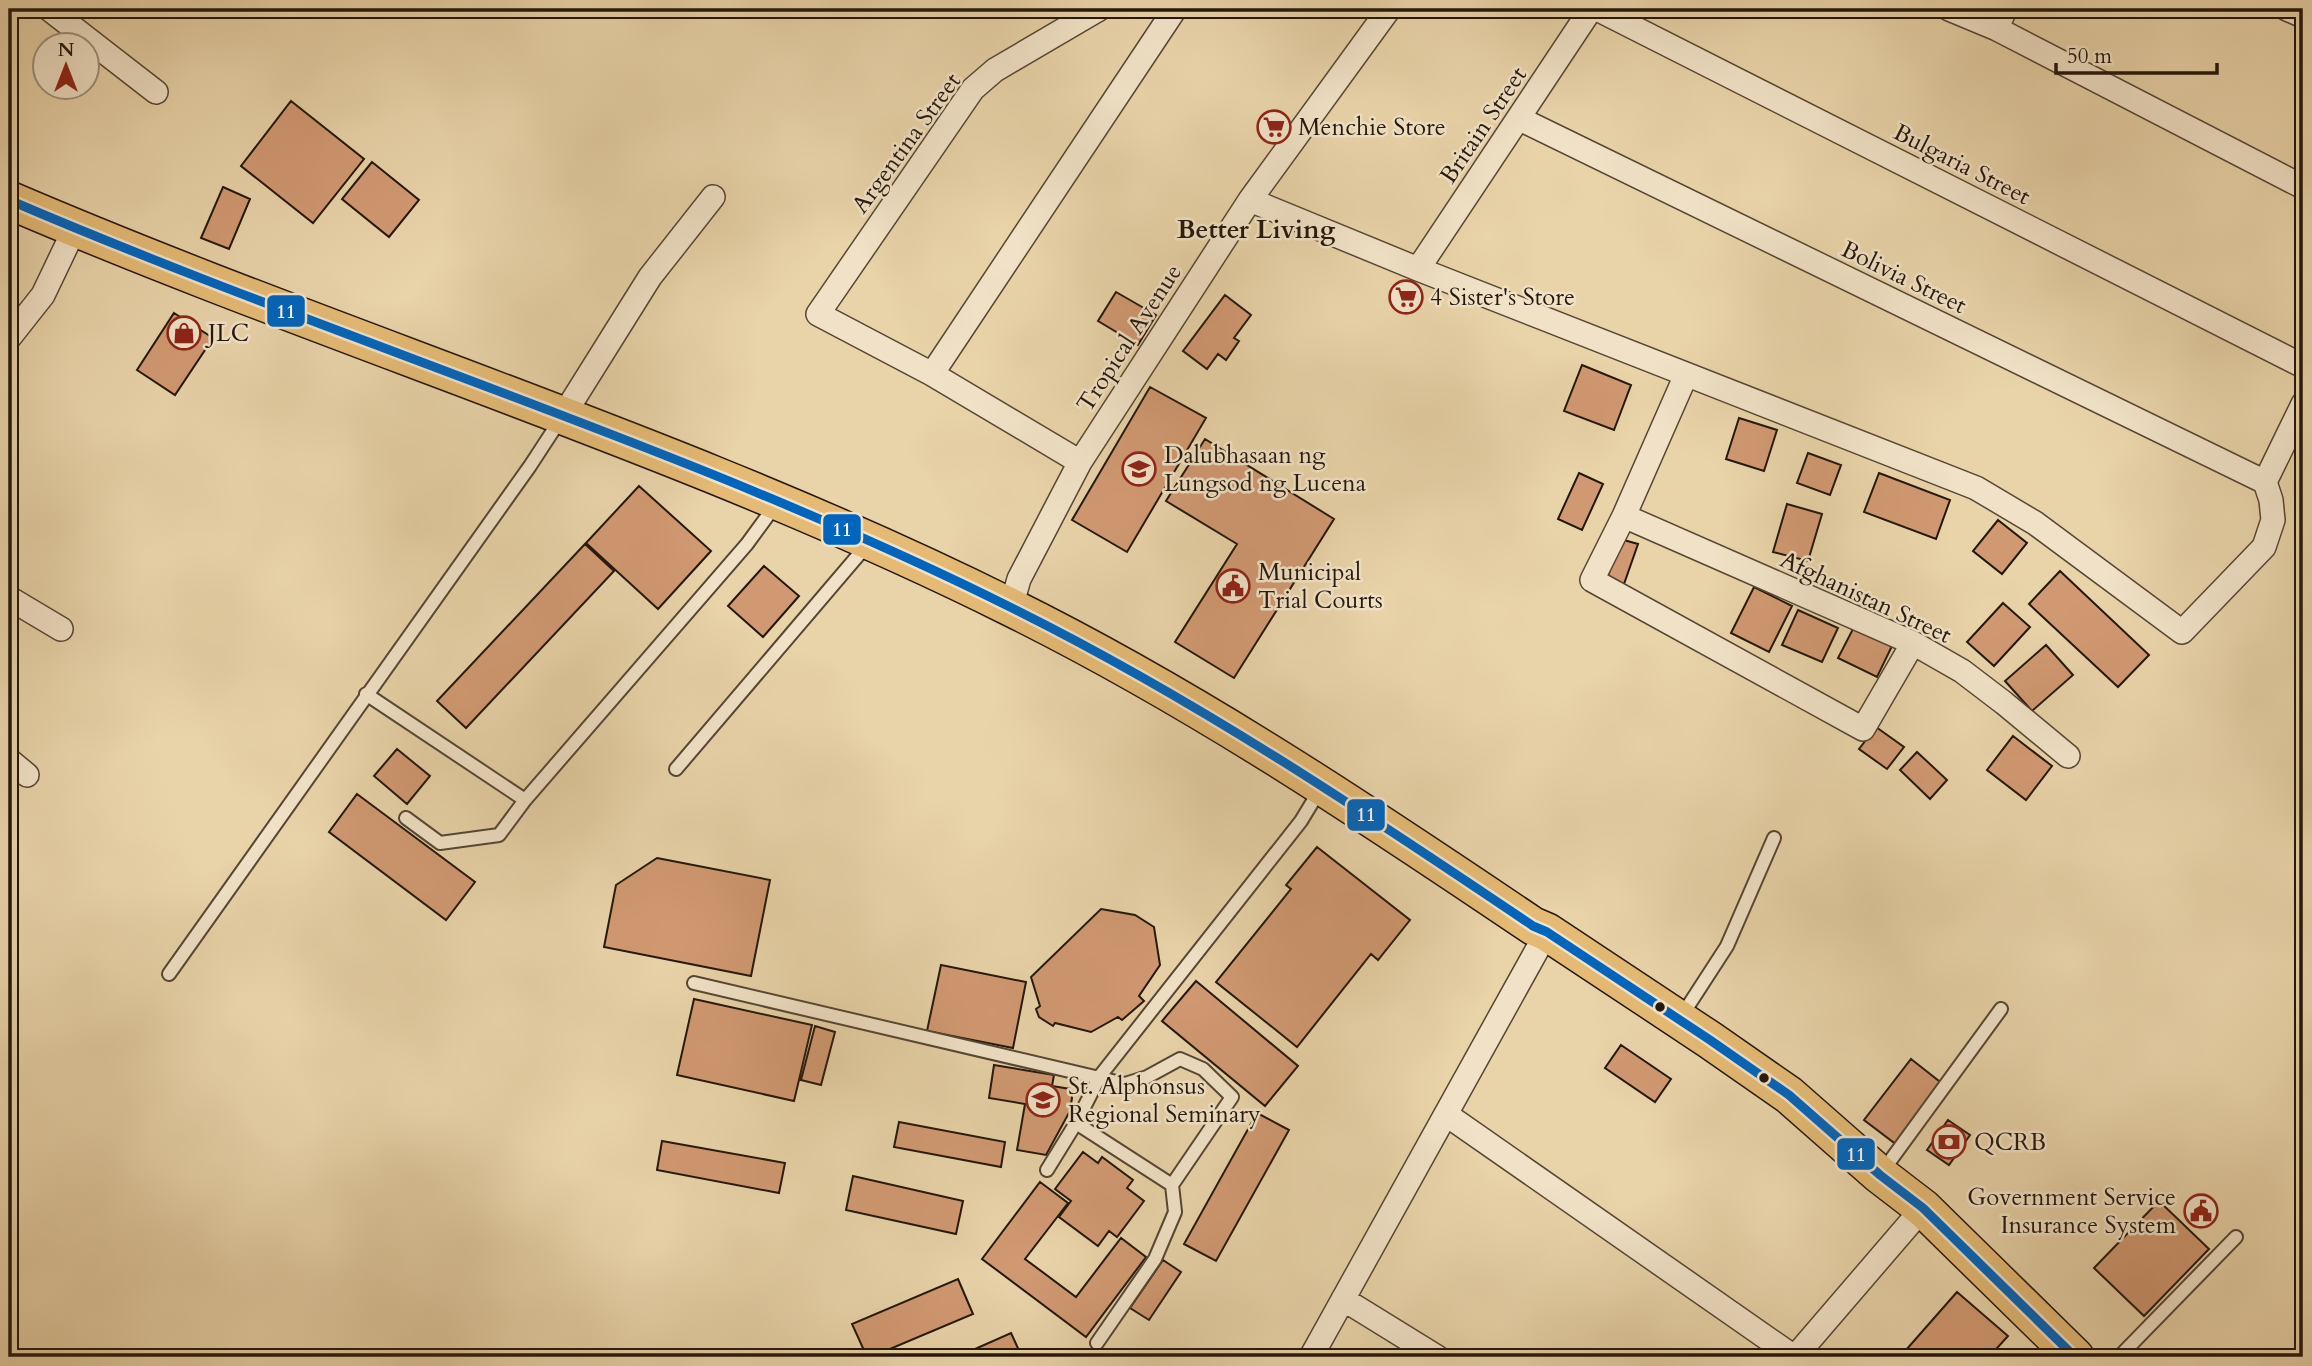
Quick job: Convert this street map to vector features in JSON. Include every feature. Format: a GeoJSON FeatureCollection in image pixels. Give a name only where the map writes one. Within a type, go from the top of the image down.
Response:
{"type":"FeatureCollection","features":[{"type":"Feature","properties":{"kind":"main road"},"geometry":{"type":"LineString","coordinates":[[9,200],[75,228],[615,435],[870,541],[1011,607],[1167,690],[1323,785],[1533,926],[1547,932],[1710,1040],[1788,1095],[1880,1175],[1923,1208],[2075,1357]]}},
{"type":"Feature","properties":{"kind":"street"},"geometry":{"type":"LineString","coordinates":[[49,9],[156,92]]}},
{"type":"Feature","properties":{"kind":"street","name":"Argentina Street"},"geometry":{"type":"LineString","coordinates":[[932,374],[818,314],[974,89],[995,70],[1099,9]]}},
{"type":"Feature","properties":{"kind":"street"},"geometry":{"type":"LineString","coordinates":[[1080,462],[932,374],[1175,9]]}},
{"type":"Feature","properties":{"kind":"street","name":"Tropical Avenue"},"geometry":{"type":"LineString","coordinates":[[1011,607],[1019,579],[1080,462],[1250,200],[1389,9]]}},
{"type":"Feature","properties":{"kind":"street","name":"Britain Street"},"geometry":{"type":"LineString","coordinates":[[1418,269],[1591,9]]}},
{"type":"Feature","properties":{"kind":"street","name":"Bulgaria Street"},"geometry":{"type":"LineString","coordinates":[[1597,9],[2303,366]]}},
{"type":"Feature","properties":{"kind":"street"},"geometry":{"type":"LineString","coordinates":[[1949,9],[2001,19],[2303,187]]}},
{"type":"Feature","properties":{"kind":"street"},"geometry":{"type":"LineString","coordinates":[[2287,9],[2303,16]]}},
{"type":"Feature","properties":{"kind":"street","name":"Bolivia Street"},"geometry":{"type":"LineString","coordinates":[[1520,118],[2265,482]]}},
{"type":"Feature","properties":{"kind":"street"},"geometry":{"type":"LineString","coordinates":[[563,416],[650,277],[713,197]]}},
{"type":"Feature","properties":{"kind":"street"},"geometry":{"type":"LineString","coordinates":[[1250,200],[1418,269],[1976,488],[2035,523],[2182,632],[2264,547],[2273,520],[2271,500],[2265,482],[2303,404]]}},
{"type":"Feature","properties":{"kind":"street"},"geometry":{"type":"LineString","coordinates":[[9,338],[43,295],[75,228]]}},
{"type":"Feature","properties":{"kind":"street"},"geometry":{"type":"LineString","coordinates":[[1686,375],[1624,516],[1592,580],[1863,729],[1913,643]]}},
{"type":"Feature","properties":{"kind":"street","name":"Afghanistan Street"},"geometry":{"type":"LineString","coordinates":[[1624,516],[1913,643],[1962,671],[2068,756]]}},
{"type":"Feature","properties":{"kind":"street"},"geometry":{"type":"LineString","coordinates":[[9,598],[61,629]]}},
{"type":"Feature","properties":{"kind":"street"},"geometry":{"type":"LineString","coordinates":[[9,760],[27,775]]}},
{"type":"Feature","properties":{"kind":"street"},"geometry":{"type":"LineString","coordinates":[[1311,1357],[1547,932]]}},
{"type":"Feature","properties":{"kind":"street"},"geometry":{"type":"LineString","coordinates":[[1447,1115],[1794,1357],[1923,1208]]}},
{"type":"Feature","properties":{"kind":"street"},"geometry":{"type":"LineString","coordinates":[[1343,1299],[1437,1357]]}},
{"type":"Feature","properties":{"kind":"lane"},"geometry":{"type":"LineString","coordinates":[[169,974],[563,416]]}},
{"type":"Feature","properties":{"kind":"lane"},"geometry":{"type":"LineString","coordinates":[[406,818],[440,843],[499,835],[525,800],[747,544],[777,503]]}},
{"type":"Feature","properties":{"kind":"lane"},"geometry":{"type":"LineString","coordinates":[[676,769],[870,541]]}},
{"type":"Feature","properties":{"kind":"lane"},"geometry":{"type":"LineString","coordinates":[[366,694],[525,800]]}},
{"type":"Feature","properties":{"kind":"lane"},"geometry":{"type":"LineString","coordinates":[[1047,1170],[1076,1123],[1100,1076],[1301,821],[1323,785]]}},
{"type":"Feature","properties":{"kind":"lane"},"geometry":{"type":"LineString","coordinates":[[1678,1021],[1727,946],[1774,838]]}},
{"type":"Feature","properties":{"kind":"lane"},"geometry":{"type":"LineString","coordinates":[[694,983],[1125,1084],[1147,1077],[1180,1059],[1203,1069],[1232,1097],[1172,1185],[1175,1212],[1155,1259],[1097,1343]]}},
{"type":"Feature","properties":{"kind":"lane"},"geometry":{"type":"LineString","coordinates":[[1880,1175],[2001,1009]]}},
{"type":"Feature","properties":{"kind":"lane"},"geometry":{"type":"LineString","coordinates":[[1076,1123],[1172,1185]]}},
{"type":"Feature","properties":{"kind":"lane"},"geometry":{"type":"LineString","coordinates":[[2119,1357],[2236,1237]]}},
{"type":"Feature","properties":{"kind":"building"},"geometry":{"type":"Polygon","coordinates":[[[291,101],[364,159],[313,223],[241,166],[291,101]]]}},
{"type":"Feature","properties":{"kind":"building"},"geometry":{"type":"Polygon","coordinates":[[[372,162],[419,200],[389,237],[342,199],[372,162]]]}},
{"type":"Feature","properties":{"kind":"building"},"geometry":{"type":"Polygon","coordinates":[[[223,187],[250,199],[229,249],[201,238],[223,187]]]}},
{"type":"Feature","properties":{"kind":"building"},"geometry":{"type":"Polygon","coordinates":[[[1116,292],[1156,315],[1138,345],[1098,321],[1116,292]]]}},
{"type":"Feature","properties":{"kind":"building"},"geometry":{"type":"Polygon","coordinates":[[[1225,295],[1251,315],[1234,338],[1239,341],[1226,360],[1218,354],[1207,369],[1183,351],[1225,295]]]}},
{"type":"Feature","properties":{"kind":"building"},"geometry":{"type":"Polygon","coordinates":[[[174,313],[213,338],[175,395],[137,370],[174,313]]]}},
{"type":"Feature","properties":{"kind":"building"},"geometry":{"type":"Polygon","coordinates":[[[1582,365],[1631,385],[1614,430],[1564,411],[1582,365]]]}},
{"type":"Feature","properties":{"kind":"building","name":"Dalubhasaan ng Lungsod ng Lucena"},"geometry":{"type":"Polygon","coordinates":[[[1150,387],[1206,418],[1127,552],[1072,520],[1150,387]]]}},
{"type":"Feature","properties":{"kind":"building"},"geometry":{"type":"Polygon","coordinates":[[[1739,418],[1777,430],[1764,471],[1726,459],[1739,418]]]}},
{"type":"Feature","properties":{"kind":"building"},"geometry":{"type":"Polygon","coordinates":[[[1205,439],[1334,519],[1234,678],[1175,642],[1237,544],[1166,501],[1205,439]]]}},
{"type":"Feature","properties":{"kind":"building"},"geometry":{"type":"Polygon","coordinates":[[[1808,453],[1841,465],[1830,495],[1797,483],[1808,453]]]}},
{"type":"Feature","properties":{"kind":"building"},"geometry":{"type":"Polygon","coordinates":[[[1579,473],[1603,484],[1582,530],[1558,519],[1579,473]]]}},
{"type":"Feature","properties":{"kind":"building"},"geometry":{"type":"Polygon","coordinates":[[[1879,473],[1950,500],[1936,539],[1864,512],[1879,473]]]}},
{"type":"Feature","properties":{"kind":"building"},"geometry":{"type":"Polygon","coordinates":[[[639,486],[711,551],[658,609],[586,543],[639,486]]]}},
{"type":"Feature","properties":{"kind":"building"},"geometry":{"type":"Polygon","coordinates":[[[1787,504],[1822,514],[1808,561],[1773,552],[1787,504]]]}},
{"type":"Feature","properties":{"kind":"building"},"geometry":{"type":"Polygon","coordinates":[[[1998,520],[2027,543],[2002,574],[1973,551],[1998,520]]]}},
{"type":"Feature","properties":{"kind":"building"},"geometry":{"type":"Polygon","coordinates":[[[1620,539],[1638,544],[1624,584],[1607,579],[1620,539]]]}},
{"type":"Feature","properties":{"kind":"building"},"geometry":{"type":"Polygon","coordinates":[[[585,544],[614,571],[466,728],[437,701],[585,544]]]}},
{"type":"Feature","properties":{"kind":"building"},"geometry":{"type":"Polygon","coordinates":[[[764,566],[799,596],[763,637],[728,606],[764,566]]]}},
{"type":"Feature","properties":{"kind":"building"},"geometry":{"type":"Polygon","coordinates":[[[2060,571],[2149,655],[2118,687],[2029,604],[2060,571]]]}},
{"type":"Feature","properties":{"kind":"building"},"geometry":{"type":"Polygon","coordinates":[[[1754,587],[1792,606],[1769,652],[1731,633],[1754,587]]]}},
{"type":"Feature","properties":{"kind":"building"},"geometry":{"type":"Polygon","coordinates":[[[2003,603],[2030,627],[1994,666],[1967,642],[2003,603]]]}},
{"type":"Feature","properties":{"kind":"building"},"geometry":{"type":"Polygon","coordinates":[[[1798,610],[1838,628],[1822,662],[1782,645],[1798,610]]]}},
{"type":"Feature","properties":{"kind":"building"},"geometry":{"type":"Polygon","coordinates":[[[1854,627],[1892,646],[1877,677],[1838,658],[1854,627]]]}},
{"type":"Feature","properties":{"kind":"building"},"geometry":{"type":"Polygon","coordinates":[[[2046,645],[2073,675],[2032,711],[2005,681],[2046,645]]]}},
{"type":"Feature","properties":{"kind":"building"},"geometry":{"type":"Polygon","coordinates":[[[1876,727],[1904,747],[1887,769],[1859,749],[1876,727]]]}},
{"type":"Feature","properties":{"kind":"building"},"geometry":{"type":"Polygon","coordinates":[[[2013,736],[2052,766],[2026,800],[1987,770],[2013,736]]]}},
{"type":"Feature","properties":{"kind":"building"},"geometry":{"type":"Polygon","coordinates":[[[397,749],[430,776],[407,804],[374,776],[397,749]]]}},
{"type":"Feature","properties":{"kind":"building"},"geometry":{"type":"Polygon","coordinates":[[[1917,752],[1947,780],[1930,799],[1900,770],[1917,752]]]}},
{"type":"Feature","properties":{"kind":"building"},"geometry":{"type":"Polygon","coordinates":[[[357,794],[475,882],[446,920],[329,832],[357,794]]]}},
{"type":"Feature","properties":{"kind":"building"},"geometry":{"type":"Polygon","coordinates":[[[1317,847],[1410,920],[1378,960],[1371,954],[1297,1047],[1216,982],[1291,889],[1286,885],[1317,847]]]}},
{"type":"Feature","properties":{"kind":"building"},"geometry":{"type":"Polygon","coordinates":[[[657,858],[770,880],[751,976],[604,947],[616,885],[657,858]]]}},
{"type":"Feature","properties":{"kind":"building"},"geometry":{"type":"Polygon","coordinates":[[[1101,909],[1135,915],[1154,927],[1160,965],[1139,996],[1144,1001],[1122,1020],[1118,1017],[1091,1032],[1055,1023],[1053,1026],[1039,1017],[1036,1009],[1040,1006],[1031,977],[1101,909]]]}},
{"type":"Feature","properties":{"kind":"building"},"geometry":{"type":"Polygon","coordinates":[[[941,965],[1026,982],[1013,1048],[927,1031],[941,965]]]}},
{"type":"Feature","properties":{"kind":"building"},"geometry":{"type":"Polygon","coordinates":[[[1196,981],[1298,1066],[1265,1106],[1162,1021],[1196,981]]]}},
{"type":"Feature","properties":{"kind":"building"},"geometry":{"type":"Polygon","coordinates":[[[694,999],[812,1025],[794,1101],[677,1075],[694,999]]]}},
{"type":"Feature","properties":{"kind":"building"},"geometry":{"type":"Polygon","coordinates":[[[815,1026],[835,1032],[821,1085],[801,1080],[815,1026]]]}},
{"type":"Feature","properties":{"kind":"building"},"geometry":{"type":"Polygon","coordinates":[[[1621,1045],[1671,1079],[1655,1102],[1605,1068],[1621,1045]]]}},
{"type":"Feature","properties":{"kind":"building"},"geometry":{"type":"Polygon","coordinates":[[[1911,1059],[1944,1085],[1897,1145],[1864,1120],[1911,1059]]]}},
{"type":"Feature","properties":{"kind":"building"},"geometry":{"type":"Polygon","coordinates":[[[994,1065],[1054,1075],[1052,1086],[1070,1089],[1070,1111],[1046,1155],[1017,1150],[1025,1104],[989,1098],[994,1065]]]}},
{"type":"Feature","properties":{"kind":"building"},"geometry":{"type":"Polygon","coordinates":[[[1257,1113],[1289,1130],[1216,1261],[1184,1244],[1257,1113]]]}},
{"type":"Feature","properties":{"kind":"building","name":"QCRB"},"geometry":{"type":"Polygon","coordinates":[[[1948,1120],[1970,1135],[1949,1165],[1927,1150],[1948,1120]]]}},
{"type":"Feature","properties":{"kind":"building"},"geometry":{"type":"Polygon","coordinates":[[[899,1122],[1005,1142],[1001,1167],[894,1147],[899,1122]]]}},
{"type":"Feature","properties":{"kind":"building"},"geometry":{"type":"Polygon","coordinates":[[[662,1141],[785,1163],[779,1193],[657,1170],[662,1141]]]}},
{"type":"Feature","properties":{"kind":"building"},"geometry":{"type":"Polygon","coordinates":[[[1083,1152],[1098,1163],[1102,1157],[1133,1180],[1127,1188],[1144,1201],[1117,1237],[1109,1231],[1098,1246],[1059,1217],[1071,1201],[1055,1189],[1083,1152]]]}},
{"type":"Feature","properties":{"kind":"building"},"geometry":{"type":"Polygon","coordinates":[[[853,1176],[963,1201],[956,1234],[846,1210],[853,1176]]]}},
{"type":"Feature","properties":{"kind":"building"},"geometry":{"type":"Polygon","coordinates":[[[1040,1182],[1068,1203],[1025,1259],[1076,1297],[1121,1238],[1146,1257],[1086,1337],[982,1259],[1040,1182]]]}},
{"type":"Feature","properties":{"kind":"building"},"geometry":{"type":"Polygon","coordinates":[[[2159,1201],[2209,1249],[2144,1316],[2094,1268],[2159,1201]]]}},
{"type":"Feature","properties":{"kind":"building"},"geometry":{"type":"Polygon","coordinates":[[[1163,1260],[1181,1272],[1149,1320],[1130,1308],[1163,1260]]]}},
{"type":"Feature","properties":{"kind":"building"},"geometry":{"type":"Polygon","coordinates":[[[958,1279],[973,1314],[867,1357],[852,1324],[958,1279]]]}},
{"type":"Feature","properties":{"kind":"building"},"geometry":{"type":"Polygon","coordinates":[[[1957,1292],[2008,1336],[1989,1357],[1914,1357],[1906,1350],[1957,1292]]]}},
{"type":"Feature","properties":{"kind":"building"},"geometry":{"type":"Polygon","coordinates":[[[1011,1333],[1022,1357],[957,1357],[1011,1333]]]}},
{"type":"Feature","properties":{"kind":"transit line","name":"11"},"geometry":{"type":"LineString","coordinates":[[9,200],[134,252],[764,495],[888,549],[1010,607],[1146,679],[1342,799],[1533,926],[1547,932],[1789,1095],[1880,1175],[1923,1208],[2075,1357]]}},
{"type":"Feature","properties":{"kind":"place","name":"Menchie Store"},"geometry":{"type":"Point","coordinates":[1274,127]}},
{"type":"Feature","properties":{"kind":"place","name":"4 Sister's Store"},"geometry":{"type":"Point","coordinates":[1406,297]}},
{"type":"Feature","properties":{"kind":"place","name":"JLC"},"geometry":{"type":"Point","coordinates":[184,333]}},
{"type":"Feature","properties":{"kind":"place","name":"Dalubhasaan ng Lungsod ng Lucena"},"geometry":{"type":"Point","coordinates":[1139,469]}},
{"type":"Feature","properties":{"kind":"place","name":"Municipal Trial Courts"},"geometry":{"type":"Point","coordinates":[1233,586]}},
{"type":"Feature","properties":{"kind":"place","name":"St. Alphonsus Regional Seminary"},"geometry":{"type":"Point","coordinates":[1043,1100]}},
{"type":"Feature","properties":{"kind":"place","name":"QCRB"},"geometry":{"type":"Point","coordinates":[1949,1142]}},
{"type":"Feature","properties":{"kind":"place","name":"Government Service Insurance System"},"geometry":{"type":"Point","coordinates":[2201,1211]}},
{"type":"Feature","properties":{"kind":"district","name":"Better Living"},"geometry":{"type":"Point","coordinates":[1256,229]}}]}
